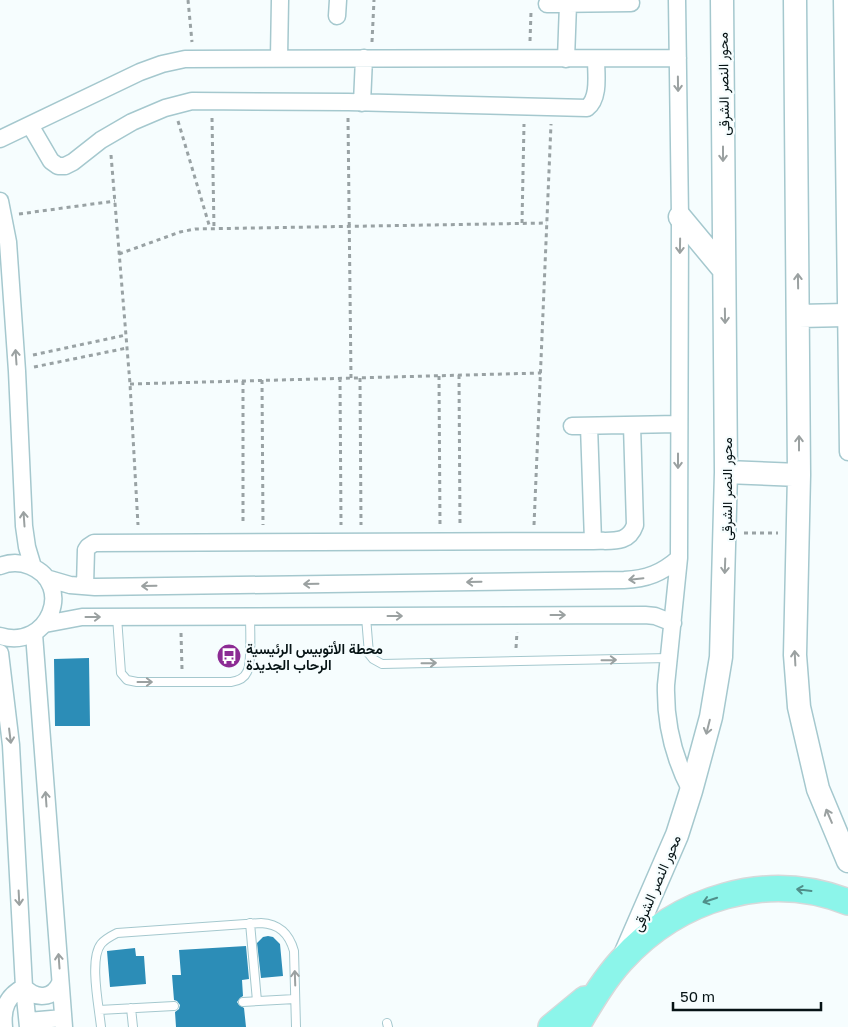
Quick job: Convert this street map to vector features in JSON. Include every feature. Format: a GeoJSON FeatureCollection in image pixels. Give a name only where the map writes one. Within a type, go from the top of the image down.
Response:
{"type":"FeatureCollection","features":[{"type":"Feature","properties":{"kind":"main road"},"geometry":{"type":"LineString","coordinates":[[576,1027],[604,982],[622,960],[652,932],[676,916],[702,903],[729,894],[758,889],[784,888],[810,890],[848,902]]}},
{"type":"Feature","properties":{"kind":"main road"},"geometry":{"type":"LineString","coordinates":[[551,1027],[604,982]]}},
{"type":"Feature","properties":{"kind":"street"},"geometry":{"type":"LineString","coordinates":[[279,58],[280,0]]}},
{"type":"Feature","properties":{"kind":"street"},"geometry":{"type":"LineString","coordinates":[[677,0],[680,217],[679,558],[666,685],[667,720],[675,757],[691,791]]}},
{"type":"Feature","properties":{"kind":"street","name":"محور النصر الشرقى"},"geometry":{"type":"LineString","coordinates":[[622,960],[677,835],[711,717],[721,657],[726,533],[722,0]]}},
{"type":"Feature","properties":{"kind":"street"},"geometry":{"type":"LineString","coordinates":[[795,0],[799,475],[795,655],[799,707],[818,789],[848,861]]}},
{"type":"Feature","properties":{"kind":"street"},"geometry":{"type":"LineString","coordinates":[[842,0],[846,81],[848,452]]}},
{"type":"Feature","properties":{"kind":"street"},"geometry":{"type":"LineString","coordinates":[[547,4],[631,3]]}},
{"type":"Feature","properties":{"kind":"street"},"geometry":{"type":"LineString","coordinates":[[566,59],[568,4]]}},
{"type":"Feature","properties":{"kind":"street"},"geometry":{"type":"LineString","coordinates":[[355,102],[368,58]]}},
{"type":"Feature","properties":{"kind":"street"},"geometry":{"type":"LineString","coordinates":[[0,139],[140,72],[162,64],[194,59],[678,58]]}},
{"type":"Feature","properties":{"kind":"street"},"geometry":{"type":"LineString","coordinates":[[30,124],[51,161],[58,166],[65,166],[132,122],[164,108],[192,101],[355,102],[586,108],[592,104],[595,98],[596,59]]}},
{"type":"Feature","properties":{"kind":"street"},"geometry":{"type":"LineString","coordinates":[[0,652],[11,745],[24,987],[28,1024],[64,1022],[60,983],[39,629],[50,616],[53,606],[51,586],[40,572],[27,547],[24,526],[17,364],[8,242],[2,209]]}},
{"type":"Feature","properties":{"kind":"street"},"geometry":{"type":"LineString","coordinates":[[680,217],[724,270]]}},
{"type":"Feature","properties":{"kind":"street"},"geometry":{"type":"LineString","coordinates":[[798,316],[846,314]]}},
{"type":"Feature","properties":{"kind":"street"},"geometry":{"type":"LineString","coordinates":[[572,426],[678,424]]}},
{"type":"Feature","properties":{"kind":"street"},"geometry":{"type":"LineString","coordinates":[[84,586],[86,550],[90,544],[94,543],[440,542],[626,539],[632,534],[635,526],[632,425]]}},
{"type":"Feature","properties":{"kind":"street"},"geometry":{"type":"LineString","coordinates":[[589,426],[593,540]]}},
{"type":"Feature","properties":{"kind":"street"},"geometry":{"type":"LineString","coordinates":[[726,472],[799,475]]}},
{"type":"Feature","properties":{"kind":"street"},"geometry":{"type":"LineString","coordinates":[[0,566],[15,562],[70,585],[84,586],[639,580],[661,572],[679,558]]}},
{"type":"Feature","properties":{"kind":"street"},"geometry":{"type":"LineString","coordinates":[[0,636],[16,639],[39,629],[82,617],[645,615],[655,616],[673,623]]}},
{"type":"Feature","properties":{"kind":"street"},"geometry":{"type":"LineString","coordinates":[[24,987],[36,996],[43,997],[54,992],[60,983]]}},
{"type":"Feature","properties":{"kind":"street"},"geometry":{"type":"LineString","coordinates":[[4,1027],[4,1007],[9,998],[24,987]]}},
{"type":"Feature","properties":{"kind":"lane"},"geometry":{"type":"LineString","coordinates":[[117,617],[120,668],[123,676],[132,682],[182,682],[236,681],[244,677],[249,667],[250,617]]}},
{"type":"Feature","properties":{"kind":"lane"},"geometry":{"type":"LineString","coordinates":[[366,617],[369,654],[382,664],[669,658]]}},
{"type":"Feature","properties":{"kind":"lane"},"geometry":{"type":"LineString","coordinates":[[250,924],[257,1001]]}},
{"type":"Feature","properties":{"kind":"lane"},"geometry":{"type":"LineString","coordinates":[[101,1027],[94,961],[101,944],[108,938],[117,933],[271,924],[280,927],[292,942],[294,951],[296,1027]]}},
{"type":"Feature","properties":{"kind":"lane"},"geometry":{"type":"LineString","coordinates":[[243,1002],[295,999]]}},
{"type":"Feature","properties":{"kind":"lane"},"geometry":{"type":"LineString","coordinates":[[99,1010],[174,1006]]}},
{"type":"Feature","properties":{"kind":"lane"},"geometry":{"type":"LineString","coordinates":[[131,1008],[133,1027]]}},
{"type":"Feature","properties":{"kind":"path"},"geometry":{"type":"LineString","coordinates":[[188,0],[194,59]]}},
{"type":"Feature","properties":{"kind":"path"},"geometry":{"type":"LineString","coordinates":[[368,58],[374,0]]}},
{"type":"Feature","properties":{"kind":"path"},"geometry":{"type":"LineString","coordinates":[[529,59],[531,10]]}},
{"type":"Feature","properties":{"kind":"path"},"geometry":{"type":"LineString","coordinates":[[211,100],[212,228]]}},
{"type":"Feature","properties":{"kind":"path"},"geometry":{"type":"LineString","coordinates":[[351,378],[349,226],[355,102]]}},
{"type":"Feature","properties":{"kind":"path"},"geometry":{"type":"LineString","coordinates":[[174,106],[212,228]]}},
{"type":"Feature","properties":{"kind":"path"},"geometry":{"type":"LineString","coordinates":[[522,223],[524,106]]}},
{"type":"Feature","properties":{"kind":"path"},"geometry":{"type":"LineString","coordinates":[[533,541],[552,108]]}},
{"type":"Feature","properties":{"kind":"path"},"geometry":{"type":"LineString","coordinates":[[109,136],[130,384],[139,543]]}},
{"type":"Feature","properties":{"kind":"path"},"geometry":{"type":"LineString","coordinates":[[2,209],[115,201]]}},
{"type":"Feature","properties":{"kind":"path"},"geometry":{"type":"LineString","coordinates":[[119,254],[180,232],[212,228],[547,223]]}},
{"type":"Feature","properties":{"kind":"path"},"geometry":{"type":"LineString","coordinates":[[17,364],[126,335]]}},
{"type":"Feature","properties":{"kind":"path"},"geometry":{"type":"LineString","coordinates":[[17,364],[127,348]]}},
{"type":"Feature","properties":{"kind":"path"},"geometry":{"type":"LineString","coordinates":[[130,384],[541,373]]}},
{"type":"Feature","properties":{"kind":"path"},"geometry":{"type":"LineString","coordinates":[[459,375],[460,541]]}},
{"type":"Feature","properties":{"kind":"path"},"geometry":{"type":"LineString","coordinates":[[439,376],[440,542]]}},
{"type":"Feature","properties":{"kind":"path"},"geometry":{"type":"LineString","coordinates":[[340,378],[341,542]]}},
{"type":"Feature","properties":{"kind":"path"},"geometry":{"type":"LineString","coordinates":[[360,378],[361,542]]}},
{"type":"Feature","properties":{"kind":"path"},"geometry":{"type":"LineString","coordinates":[[262,380],[263,542]]}},
{"type":"Feature","properties":{"kind":"path"},"geometry":{"type":"LineString","coordinates":[[242,381],[243,542]]}},
{"type":"Feature","properties":{"kind":"path"},"geometry":{"type":"LineString","coordinates":[[726,533],[798,533]]}},
{"type":"Feature","properties":{"kind":"path"},"geometry":{"type":"LineString","coordinates":[[516,661],[517,616]]}},
{"type":"Feature","properties":{"kind":"path"},"geometry":{"type":"LineString","coordinates":[[181,617],[182,682]]}},
{"type":"Feature","properties":{"kind":"building"},"geometry":{"type":"Polygon","coordinates":[[[89,658],[90,726],[55,726],[54,659],[89,658]]]}},
{"type":"Feature","properties":{"kind":"building"},"geometry":{"type":"Polygon","coordinates":[[[263,937],[273,937],[280,944],[283,976],[261,978],[257,943],[263,937]]]}},
{"type":"Feature","properties":{"kind":"building"},"geometry":{"type":"Polygon","coordinates":[[[246,946],[249,979],[242,980],[243,996],[237,1002],[244,1008],[246,1027],[176,1027],[175,1012],[179,1009],[180,1005],[174,1000],[172,975],[181,975],[179,950],[246,946]]]}},
{"type":"Feature","properties":{"kind":"building"},"geometry":{"type":"Polygon","coordinates":[[[135,948],[136,956],[144,956],[146,984],[110,987],[107,951],[135,948]]]}},
{"type":"Feature","properties":{"kind":"place","name":"محطة الأتوبيس الرئيسية الرحاب الجديدة"},"geometry":{"type":"Point","coordinates":[229,656]}}]}
